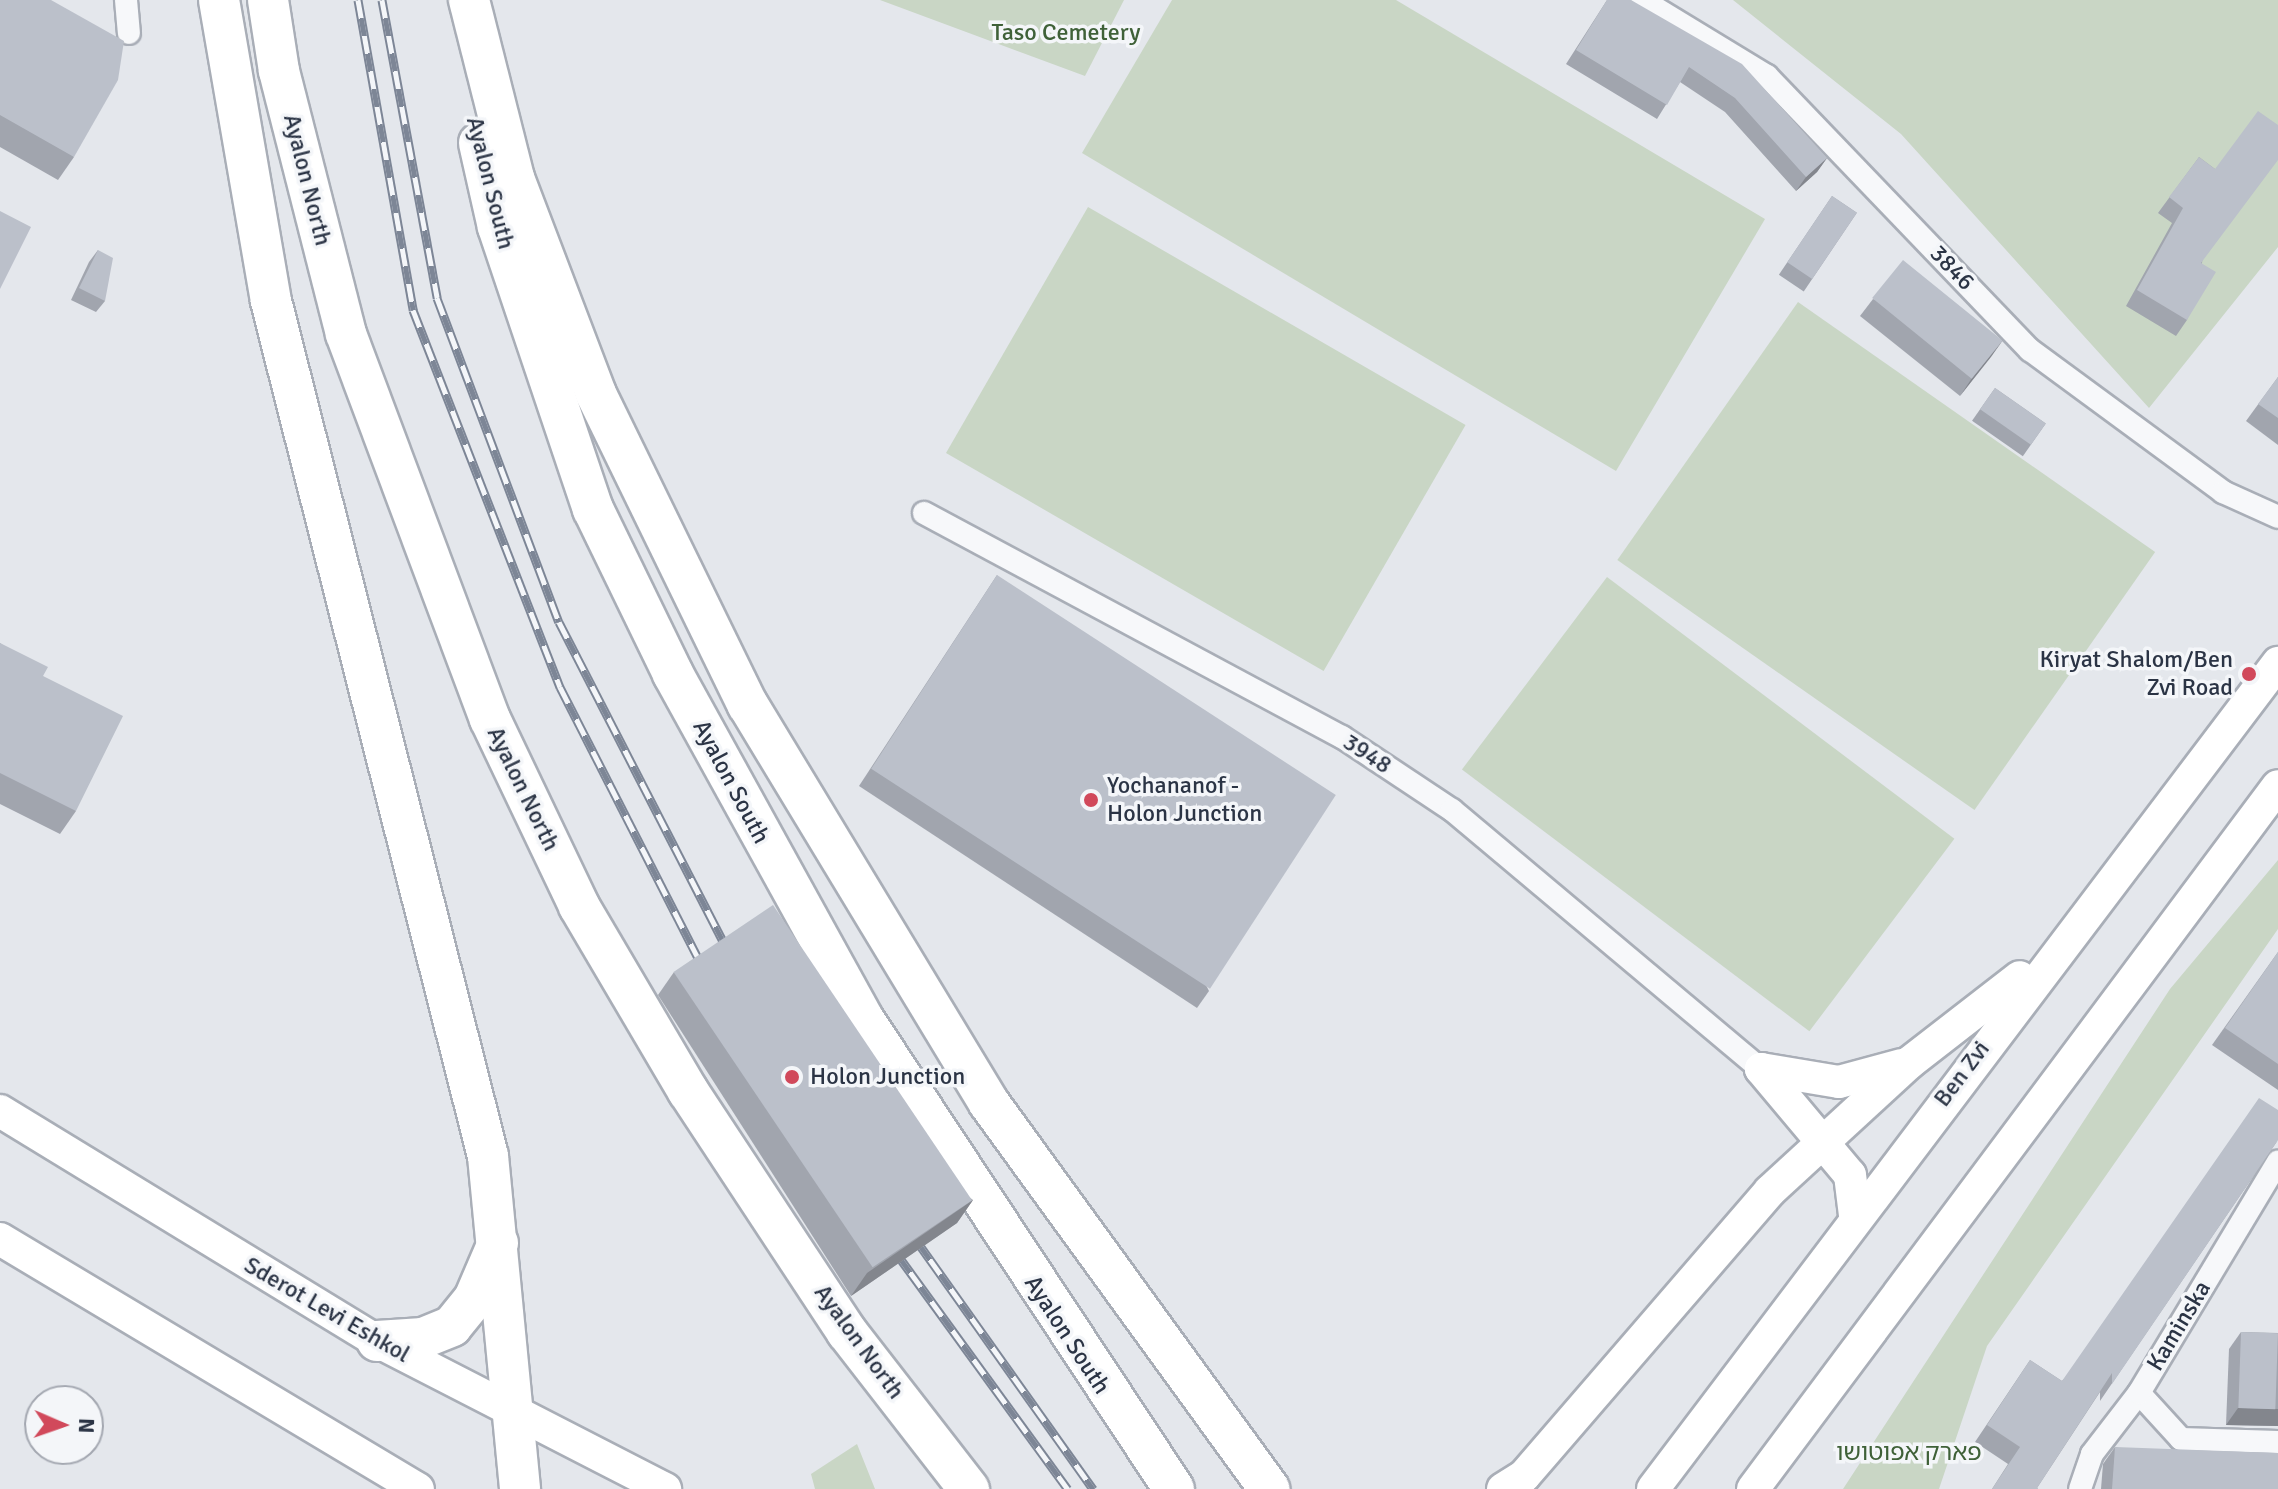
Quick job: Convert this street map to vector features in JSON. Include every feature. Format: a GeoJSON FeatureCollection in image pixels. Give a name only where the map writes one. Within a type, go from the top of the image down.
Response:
{"type":"FeatureCollection","features":[{"type":"Feature","properties":{"kind":"highway"},"geometry":{"type":"LineString","coordinates":[[219,0],[271,301],[457,1022],[500,1236],[517,1417],[520,1489]]}},
{"type":"Feature","properties":{"kind":"highway","name":"Ayalon North"},"geometry":{"type":"LineString","coordinates":[[268,0],[279,71],[346,334],[490,719],[579,906],[688,1091],[847,1332],[969,1489]]}},
{"type":"Feature","properties":{"kind":"highway","name":"Ayalon South"},"geometry":{"type":"LineString","coordinates":[[449,0],[498,227],[593,509],[673,674],[856,1006],[1148,1455],[1174,1489]]}},
{"type":"Feature","properties":{"kind":"highway"},"geometry":{"type":"LineString","coordinates":[[469,0],[514,178],[596,394],[748,705],[989,1103],[1269,1489]]}},
{"type":"Feature","properties":{"kind":"highway"},"geometry":{"type":"LineString","coordinates":[[377,1341],[423,1338],[452,1326],[474,1299],[500,1236]]}},
{"type":"Feature","properties":{"kind":"main road","name":"Ben Zvi"},"geometry":{"type":"LineString","coordinates":[[1653,1489],[1855,1215],[2278,663]]}},
{"type":"Feature","properties":{"kind":"main road"},"geometry":{"type":"LineString","coordinates":[[1753,1489],[2278,786]]}},
{"type":"Feature","properties":{"kind":"main road"},"geometry":{"type":"LineString","coordinates":[[1514,1485],[1706,1257],[1909,1063],[2055,951]]}},
{"type":"Feature","properties":{"kind":"main road"},"geometry":{"type":"LineString","coordinates":[[1761,1069],[1839,1082],[1909,1063]]}},
{"type":"Feature","properties":{"kind":"main road"},"geometry":{"type":"LineString","coordinates":[[1761,1069],[1827,1140],[1850,1175],[1855,1215]]}},
{"type":"Feature","properties":{"kind":"main road","name":"Sderot Levi Eshkol"},"geometry":{"type":"LineString","coordinates":[[0,1111],[377,1341],[517,1417],[665,1489]]}},
{"type":"Feature","properties":{"kind":"main road"},"geometry":{"type":"LineString","coordinates":[[0,1239],[418,1489]]}},
{"type":"Feature","properties":{"kind":"street"},"geometry":{"type":"LineString","coordinates":[[126,0],[129,33]]}},
{"type":"Feature","properties":{"kind":"street","name":"3846"},"geometry":{"type":"LineString","coordinates":[[1642,0],[1767,76],[2030,350],[2223,492],[2278,517]]}},
{"type":"Feature","properties":{"kind":"street","name":"3948"},"geometry":{"type":"LineString","coordinates":[[924,513],[1342,737],[1452,810],[1761,1069]]}},
{"type":"Feature","properties":{"kind":"street","name":"Kaminska"},"geometry":{"type":"LineString","coordinates":[[2080,1489],[2092,1454],[2139,1393],[2278,1162]]}},
{"type":"Feature","properties":{"kind":"street"},"geometry":{"type":"LineString","coordinates":[[2139,1393],[2181,1439],[2278,1442]]}},
{"type":"Feature","properties":{"kind":"green space","name":"Taso Cemetery"},"geometry":{"type":"Polygon","coordinates":[[[880,0],[1124,0],[1085,76],[880,0]]]}},
{"type":"Feature","properties":{"kind":"green space"},"geometry":{"type":"Polygon","coordinates":[[[1172,0],[1396,0],[1765,219],[1616,471],[1082,153],[1172,0]]]}},
{"type":"Feature","properties":{"kind":"green space"},"geometry":{"type":"Polygon","coordinates":[[[1733,0],[2278,0],[2278,247],[2149,408],[1901,134],[1733,0]]]}},
{"type":"Feature","properties":{"kind":"green space"},"geometry":{"type":"Polygon","coordinates":[[[1088,207],[1466,425],[1324,671],[946,453],[1088,207]]]}},
{"type":"Feature","properties":{"kind":"green space"},"geometry":{"type":"Polygon","coordinates":[[[1798,302],[2155,552],[1974,810],[1617,560],[1798,302]]]}},
{"type":"Feature","properties":{"kind":"green space"},"geometry":{"type":"Polygon","coordinates":[[[1607,577],[1954,839],[1809,1031],[1462,769],[1607,577]]]}},
{"type":"Feature","properties":{"kind":"green space","name":"פארק אפוטושו"},"geometry":{"type":"Polygon","coordinates":[[[2278,860],[2278,929],[1987,1346],[1939,1489],[1843,1489],[2170,989],[2278,860]]]}},
{"type":"Feature","properties":{"kind":"green space"},"geometry":{"type":"Polygon","coordinates":[[[857,1444],[875,1489],[815,1489],[811,1474],[857,1444]]]}},
{"type":"Feature","properties":{"kind":"building"},"geometry":{"type":"Polygon","coordinates":[[[0,0],[51,0],[124,41],[118,80],[74,157],[0,115],[0,0]]]}},
{"type":"Feature","properties":{"kind":"building"},"geometry":{"type":"Polygon","coordinates":[[[1607,0],[1631,0],[1742,64],[1827,158],[1806,177],[1735,98],[1689,67],[1667,105],[1576,50],[1607,0]]]}},
{"type":"Feature","properties":{"kind":"building"},"geometry":{"type":"Polygon","coordinates":[[[2258,111],[2278,125],[2278,160],[2201,263],[2216,272],[2187,320],[2137,290],[2183,208],[2169,197],[2199,157],[2215,169],[2258,111]]]}},
{"type":"Feature","properties":{"kind":"building"},"geometry":{"type":"Polygon","coordinates":[[[1832,196],[1857,213],[1812,279],[1787,262],[1832,196]]]}},
{"type":"Feature","properties":{"kind":"building"},"geometry":{"type":"Polygon","coordinates":[[[0,211],[31,227],[0,289],[0,211]]]}},
{"type":"Feature","properties":{"kind":"building"},"geometry":{"type":"Polygon","coordinates":[[[98,250],[113,258],[105,301],[79,288],[98,250]]]}},
{"type":"Feature","properties":{"kind":"building"},"geometry":{"type":"Polygon","coordinates":[[[1903,260],[2002,341],[1972,379],[1872,298],[1903,260]]]}},
{"type":"Feature","properties":{"kind":"building"},"geometry":{"type":"Polygon","coordinates":[[[2278,377],[2278,418],[2258,404],[2278,377]]]}},
{"type":"Feature","properties":{"kind":"building"},"geometry":{"type":"Polygon","coordinates":[[[1995,388],[2046,424],[2031,445],[1980,409],[1995,388]]]}},
{"type":"Feature","properties":{"kind":"building","name":"Yochananof - Holon Junction"},"geometry":{"type":"Polygon","coordinates":[[[997,575],[1336,795],[1210,989],[871,769],[997,575]]]}},
{"type":"Feature","properties":{"kind":"building"},"geometry":{"type":"Polygon","coordinates":[[[0,643],[48,667],[43,676],[123,716],[76,811],[0,773],[0,643]]]}},
{"type":"Feature","properties":{"kind":"building"},"geometry":{"type":"Polygon","coordinates":[[[773,905],[972,1200],[873,1267],[674,972],[773,905]]]}},
{"type":"Feature","properties":{"kind":"building"},"geometry":{"type":"Polygon","coordinates":[[[2278,952],[2278,1064],[2225,1028],[2278,952]]]}},
{"type":"Feature","properties":{"kind":"building"},"geometry":{"type":"Polygon","coordinates":[[[2259,1098],[2278,1110],[2278,1140],[2112,1384],[2112,1373],[2038,1489],[1992,1489],[2020,1447],[1987,1425],[2030,1360],[2062,1381],[2259,1098]]]}},
{"type":"Feature","properties":{"kind":"building"},"geometry":{"type":"Polygon","coordinates":[[[2241,1332],[2278,1333],[2275,1409],[2238,1408],[2241,1332]]]}},
{"type":"Feature","properties":{"kind":"building"},"geometry":{"type":"Polygon","coordinates":[[[2115,1447],[2278,1453],[2278,1489],[2112,1489],[2115,1447]]]}},
{"type":"Feature","properties":{"kind":"railway"},"geometry":{"type":"LineString","coordinates":[[358,0],[413,310],[560,687],[707,975]]}},
{"type":"Feature","properties":{"kind":"railway"},"geometry":{"type":"LineString","coordinates":[[382,0],[437,298],[559,622],[732,959]]}},
{"type":"Feature","properties":{"kind":"railway"},"geometry":{"type":"LineString","coordinates":[[909,1230],[1093,1489]]}},
{"type":"Feature","properties":{"kind":"railway"},"geometry":{"type":"LineString","coordinates":[[889,1243],[1068,1489]]}},
{"type":"Feature","properties":{"kind":"place","name":"Kiryat Shalom/Ben Zvi Road"},"geometry":{"type":"Point","coordinates":[2249,674]}},
{"type":"Feature","properties":{"kind":"place","name":"Yochananof - Holon Junction"},"geometry":{"type":"Point","coordinates":[1091,800]}},
{"type":"Feature","properties":{"kind":"place","name":"Holon Junction"},"geometry":{"type":"Point","coordinates":[792,1077]}}]}
